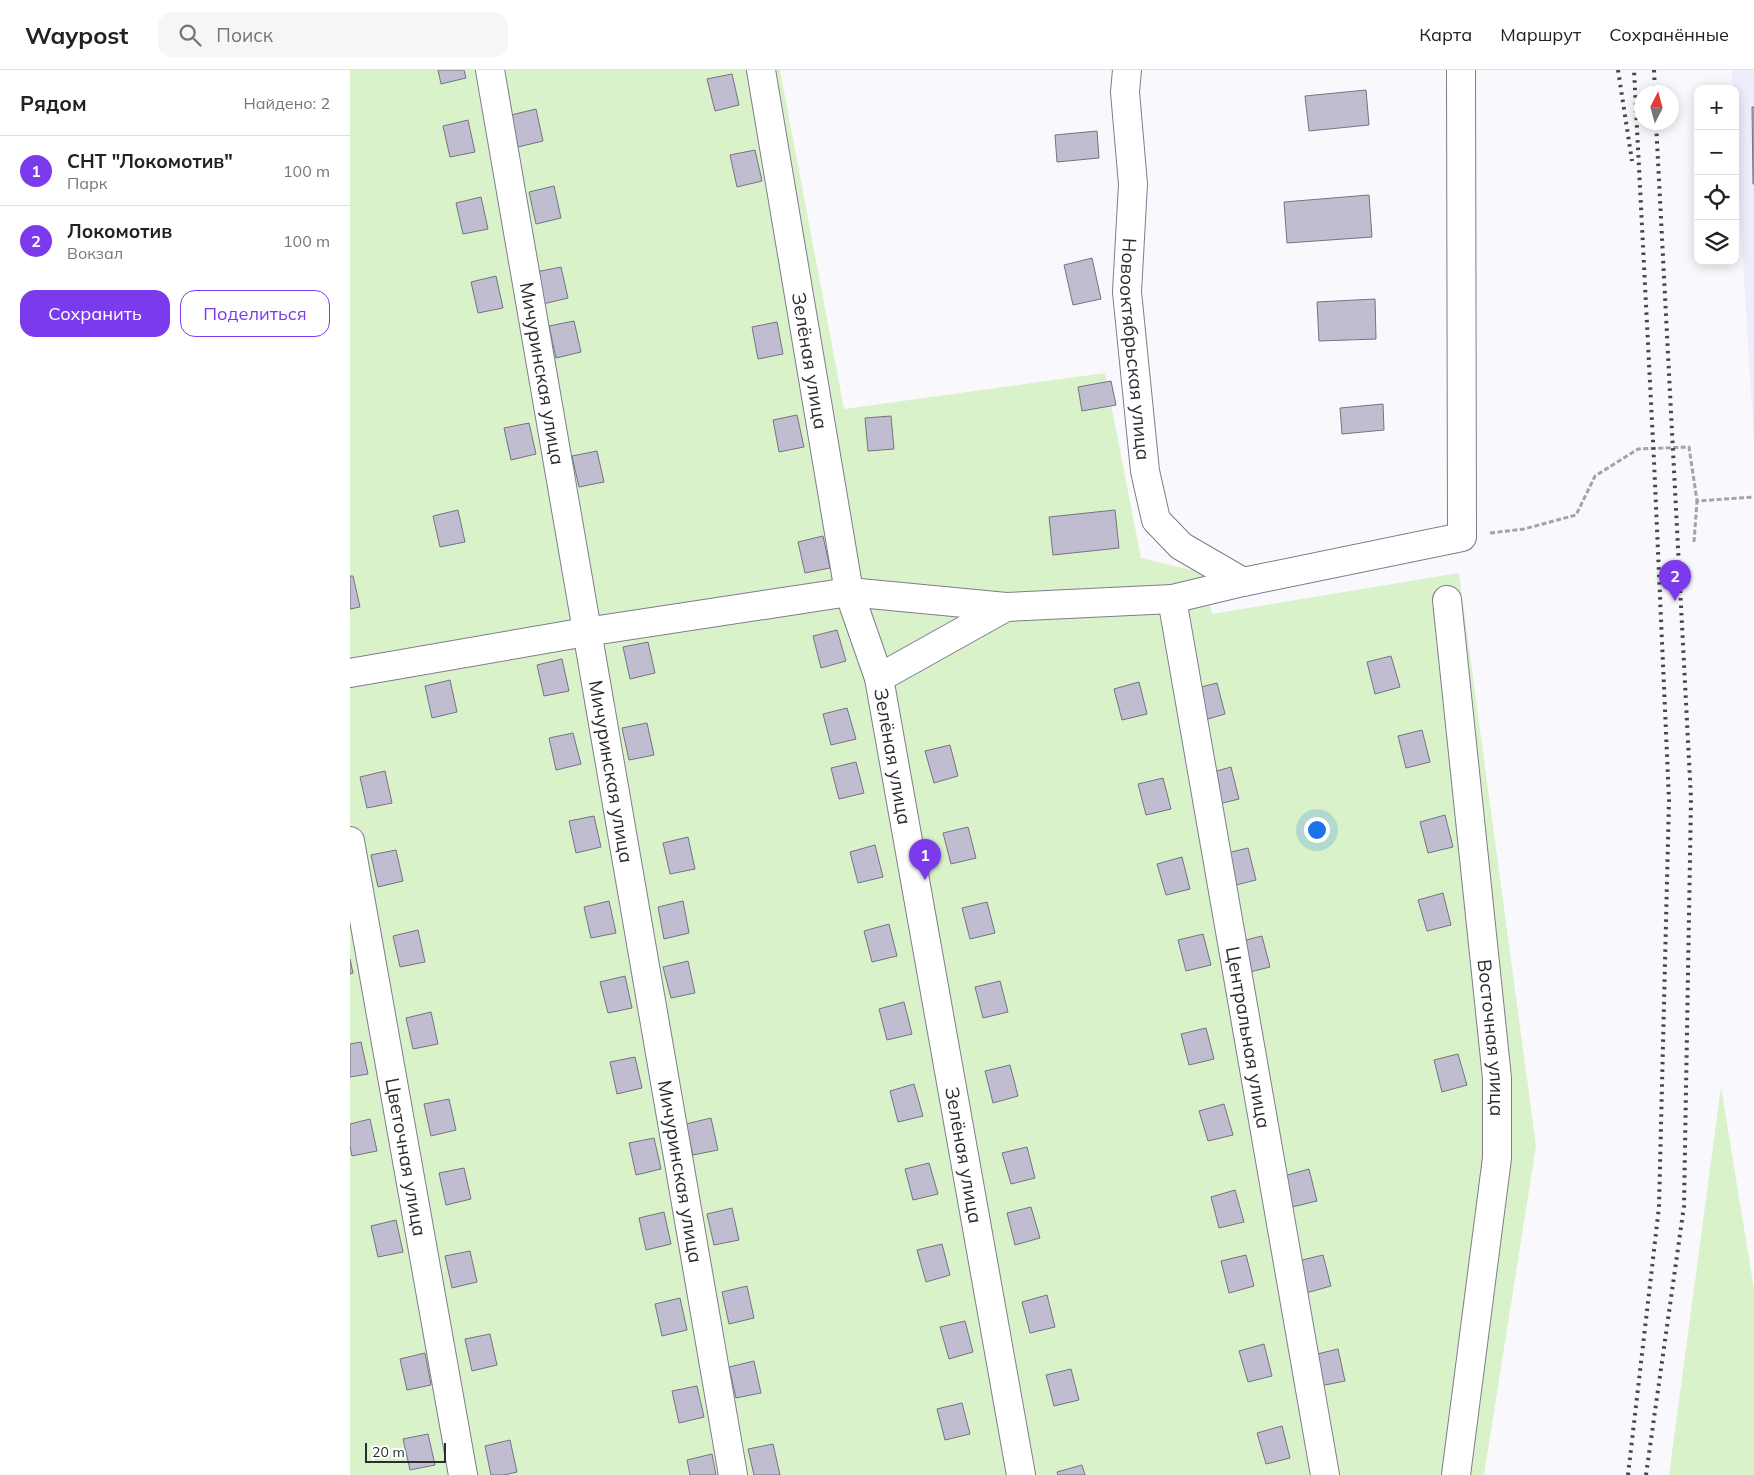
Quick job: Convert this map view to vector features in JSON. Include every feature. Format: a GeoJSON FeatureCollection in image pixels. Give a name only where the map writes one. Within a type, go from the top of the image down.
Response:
{"type":"FeatureCollection","features":[{"type":"Feature","properties":{"kind":"street","name":"Мичуринская улица"},"geometry":{"type":"LineString","coordinates":[[490,70],[733,1475]]}},
{"type":"Feature","properties":{"kind":"street","name":"Зелёная улица"},"geometry":{"type":"LineString","coordinates":[[762,70],[849,592],[879,678],[1021,1475]]}},
{"type":"Feature","properties":{"kind":"street","name":"Новооктябрьская улица"},"geometry":{"type":"LineString","coordinates":[[1127,70],[1124,92],[1133,184],[1127,292],[1145,471],[1156,520],[1181,546],[1243,582]]}},
{"type":"Feature","properties":{"kind":"street"},"geometry":{"type":"LineString","coordinates":[[350,673],[586,632],[849,592],[1006,607],[1172,599],[1243,582],[1462,536],[1461,70]]}},
{"type":"Feature","properties":{"kind":"street","name":"Центральная улица"},"geometry":{"type":"LineString","coordinates":[[1172,599],[1324,1475]]}},
{"type":"Feature","properties":{"kind":"street","name":"Восточная улица"},"geometry":{"type":"LineString","coordinates":[[1447,600],[1497,1088],[1497,1158],[1456,1475]]}},
{"type":"Feature","properties":{"kind":"street"},"geometry":{"type":"LineString","coordinates":[[879,678],[1006,607]]}},
{"type":"Feature","properties":{"kind":"street","name":"Цветочная улица"},"geometry":{"type":"LineString","coordinates":[[350,840],[463,1475]]}},
{"type":"Feature","properties":{"kind":"path"},"geometry":{"type":"LineString","coordinates":[[1462,536],[1524,529],[1576,515],[1595,476],[1638,449],[1689,447],[1697,501],[1694,542]]}},
{"type":"Feature","properties":{"kind":"path"},"geometry":{"type":"LineString","coordinates":[[1697,501],[1754,497]]}},
{"type":"Feature","properties":{"kind":"shaded area"},"geometry":{"type":"Polygon","coordinates":[[[1732,70],[1754,70],[1754,442],[1739,196],[1739,85],[1733,85],[1732,70]]]}},
{"type":"Feature","properties":{"kind":"green space"},"geometry":{"type":"Polygon","coordinates":[[[350,70],[780,70],[844,409],[1105,373],[1141,558],[1204,573],[1212,614],[1459,573],[1536,1146],[1484,1475],[350,1475],[350,70]]]}},
{"type":"Feature","properties":{"kind":"green space"},"geometry":{"type":"Polygon","coordinates":[[[1721,1087],[1754,1289],[1754,1475],[1669,1475],[1721,1087]]]}},
{"type":"Feature","properties":{"kind":"building"},"geometry":{"type":"Polygon","coordinates":[[[438,70],[464,70],[466,78],[441,84],[438,70]]]}},
{"type":"Feature","properties":{"kind":"building"},"geometry":{"type":"Polygon","coordinates":[[[732,74],[739,105],[715,111],[707,79],[732,74]]]}},
{"type":"Feature","properties":{"kind":"building"},"geometry":{"type":"Polygon","coordinates":[[[1366,90],[1369,125],[1309,131],[1305,96],[1366,90]]]}},
{"type":"Feature","properties":{"kind":"building"},"geometry":{"type":"Polygon","coordinates":[[[1752,107],[1754,107],[1754,184],[1753,184],[1752,107]]]}},
{"type":"Feature","properties":{"kind":"building"},"geometry":{"type":"Polygon","coordinates":[[[536,109],[543,141],[518,147],[511,115],[536,109]]]}},
{"type":"Feature","properties":{"kind":"building"},"geometry":{"type":"Polygon","coordinates":[[[468,120],[475,152],[450,157],[443,126],[468,120]]]}},
{"type":"Feature","properties":{"kind":"building"},"geometry":{"type":"Polygon","coordinates":[[[1097,131],[1099,158],[1057,162],[1055,135],[1097,131]]]}},
{"type":"Feature","properties":{"kind":"building"},"geometry":{"type":"Polygon","coordinates":[[[755,150],[762,181],[737,187],[730,155],[755,150]]]}},
{"type":"Feature","properties":{"kind":"building"},"geometry":{"type":"Polygon","coordinates":[[[554,186],[561,218],[536,224],[529,192],[554,186]]]}},
{"type":"Feature","properties":{"kind":"building"},"geometry":{"type":"Polygon","coordinates":[[[1369,195],[1372,237],[1287,243],[1284,202],[1369,195]]]}},
{"type":"Feature","properties":{"kind":"building"},"geometry":{"type":"Polygon","coordinates":[[[481,197],[488,229],[463,234],[456,203],[481,197]]]}},
{"type":"Feature","properties":{"kind":"building"},"geometry":{"type":"Polygon","coordinates":[[[1092,258],[1101,299],[1073,305],[1064,265],[1092,258]]]}},
{"type":"Feature","properties":{"kind":"building"},"geometry":{"type":"Polygon","coordinates":[[[561,267],[568,298],[543,304],[536,272],[561,267]]]}},
{"type":"Feature","properties":{"kind":"building"},"geometry":{"type":"Polygon","coordinates":[[[496,276],[503,308],[478,313],[471,282],[496,276]]]}},
{"type":"Feature","properties":{"kind":"building"},"geometry":{"type":"Polygon","coordinates":[[[1375,299],[1376,339],[1319,341],[1317,302],[1375,299]]]}},
{"type":"Feature","properties":{"kind":"building"},"geometry":{"type":"Polygon","coordinates":[[[574,321],[581,352],[556,358],[549,326],[574,321]]]}},
{"type":"Feature","properties":{"kind":"building"},"geometry":{"type":"Polygon","coordinates":[[[777,322],[783,354],[758,359],[752,327],[777,322]]]}},
{"type":"Feature","properties":{"kind":"building"},"geometry":{"type":"Polygon","coordinates":[[[1111,381],[1116,405],[1082,411],[1078,387],[1111,381]]]}},
{"type":"Feature","properties":{"kind":"building"},"geometry":{"type":"Polygon","coordinates":[[[1383,404],[1384,430],[1342,434],[1340,408],[1383,404]]]}},
{"type":"Feature","properties":{"kind":"building"},"geometry":{"type":"Polygon","coordinates":[[[797,415],[804,447],[779,452],[773,420],[797,415]]]}},
{"type":"Feature","properties":{"kind":"building"},"geometry":{"type":"Polygon","coordinates":[[[891,416],[894,449],[868,451],[865,418],[891,416]]]}},
{"type":"Feature","properties":{"kind":"building"},"geometry":{"type":"Polygon","coordinates":[[[529,423],[536,454],[511,460],[504,428],[529,423]]]}},
{"type":"Feature","properties":{"kind":"building"},"geometry":{"type":"Polygon","coordinates":[[[597,451],[604,482],[579,487],[572,456],[597,451]]]}},
{"type":"Feature","properties":{"kind":"building"},"geometry":{"type":"Polygon","coordinates":[[[458,510],[465,542],[440,547],[433,516],[458,510]]]}},
{"type":"Feature","properties":{"kind":"building"},"geometry":{"type":"Polygon","coordinates":[[[1115,510],[1119,548],[1053,555],[1049,517],[1115,510]]]}},
{"type":"Feature","properties":{"kind":"building"},"geometry":{"type":"Polygon","coordinates":[[[823,536],[830,568],[805,573],[798,542],[823,536]]]}},
{"type":"Feature","properties":{"kind":"building"},"geometry":{"type":"Polygon","coordinates":[[[350,576],[353,576],[360,607],[350,609],[350,576]]]}},
{"type":"Feature","properties":{"kind":"building"},"geometry":{"type":"Polygon","coordinates":[[[837,630],[846,661],[821,668],[813,636],[837,630]]]}},
{"type":"Feature","properties":{"kind":"building"},"geometry":{"type":"Polygon","coordinates":[[[648,642],[655,673],[630,679],[623,647],[648,642]]]}},
{"type":"Feature","properties":{"kind":"building"},"geometry":{"type":"Polygon","coordinates":[[[1391,656],[1400,687],[1375,694],[1367,662],[1391,656]]]}},
{"type":"Feature","properties":{"kind":"building"},"geometry":{"type":"Polygon","coordinates":[[[562,659],[569,691],[544,696],[537,665],[562,659]]]}},
{"type":"Feature","properties":{"kind":"building"},"geometry":{"type":"Polygon","coordinates":[[[450,680],[457,712],[432,718],[425,686],[450,680]]]}},
{"type":"Feature","properties":{"kind":"building"},"geometry":{"type":"Polygon","coordinates":[[[1139,682],[1147,714],[1122,720],[1114,689],[1139,682]]]}},
{"type":"Feature","properties":{"kind":"building"},"geometry":{"type":"Polygon","coordinates":[[[1217,683],[1225,714],[1201,721],[1193,689],[1217,683]]]}},
{"type":"Feature","properties":{"kind":"building"},"geometry":{"type":"Polygon","coordinates":[[[847,708],[856,739],[831,745],[823,714],[847,708]]]}},
{"type":"Feature","properties":{"kind":"building"},"geometry":{"type":"Polygon","coordinates":[[[647,723],[654,755],[629,760],[622,728],[647,723]]]}},
{"type":"Feature","properties":{"kind":"building"},"geometry":{"type":"Polygon","coordinates":[[[1422,730],[1430,762],[1406,768],[1398,736],[1422,730]]]}},
{"type":"Feature","properties":{"kind":"building"},"geometry":{"type":"Polygon","coordinates":[[[573,733],[581,764],[556,770],[549,738],[573,733]]]}},
{"type":"Feature","properties":{"kind":"building"},"geometry":{"type":"Polygon","coordinates":[[[950,745],[958,776],[934,783],[925,751],[950,745]]]}},
{"type":"Feature","properties":{"kind":"building"},"geometry":{"type":"Polygon","coordinates":[[[856,762],[864,793],[839,799],[831,768],[856,762]]]}},
{"type":"Feature","properties":{"kind":"building"},"geometry":{"type":"Polygon","coordinates":[[[1231,767],[1239,799],[1215,805],[1206,774],[1231,767]]]}},
{"type":"Feature","properties":{"kind":"building"},"geometry":{"type":"Polygon","coordinates":[[[385,771],[392,803],[367,808],[360,777],[385,771]]]}},
{"type":"Feature","properties":{"kind":"building"},"geometry":{"type":"Polygon","coordinates":[[[1163,778],[1171,809],[1146,815],[1138,784],[1163,778]]]}},
{"type":"Feature","properties":{"kind":"building"},"geometry":{"type":"Polygon","coordinates":[[[1445,815],[1453,847],[1428,853],[1420,822],[1445,815]]]}},
{"type":"Feature","properties":{"kind":"building"},"geometry":{"type":"Polygon","coordinates":[[[594,816],[601,847],[576,853],[569,821],[594,816]]]}},
{"type":"Feature","properties":{"kind":"building"},"geometry":{"type":"Polygon","coordinates":[[[968,827],[976,858],[951,864],[943,833],[968,827]]]}},
{"type":"Feature","properties":{"kind":"building"},"geometry":{"type":"Polygon","coordinates":[[[688,837],[695,869],[670,874],[663,843],[688,837]]]}},
{"type":"Feature","properties":{"kind":"building"},"geometry":{"type":"Polygon","coordinates":[[[875,845],[883,877],[858,883],[850,852],[875,845]]]}},
{"type":"Feature","properties":{"kind":"building"},"geometry":{"type":"Polygon","coordinates":[[[1248,848],[1256,880],[1232,886],[1223,854],[1248,848]]]}},
{"type":"Feature","properties":{"kind":"building"},"geometry":{"type":"Polygon","coordinates":[[[396,850],[403,881],[378,887],[371,855],[396,850]]]}},
{"type":"Feature","properties":{"kind":"building"},"geometry":{"type":"Polygon","coordinates":[[[1182,857],[1190,889],[1166,895],[1157,864],[1182,857]]]}},
{"type":"Feature","properties":{"kind":"building"},"geometry":{"type":"Polygon","coordinates":[[[1443,893],[1451,925],[1427,931],[1418,900],[1443,893]]]}},
{"type":"Feature","properties":{"kind":"building"},"geometry":{"type":"Polygon","coordinates":[[[609,901],[616,933],[591,938],[584,907],[609,901]]]}},
{"type":"Feature","properties":{"kind":"building"},"geometry":{"type":"Polygon","coordinates":[[[683,901],[689,933],[664,939],[658,907],[683,901]]]}},
{"type":"Feature","properties":{"kind":"building"},"geometry":{"type":"Polygon","coordinates":[[[987,902],[995,933],[970,939],[962,908],[987,902]]]}},
{"type":"Feature","properties":{"kind":"building"},"geometry":{"type":"Polygon","coordinates":[[[889,924],[897,956],[872,962],[864,931],[889,924]]]}},
{"type":"Feature","properties":{"kind":"building"},"geometry":{"type":"Polygon","coordinates":[[[418,930],[425,962],[400,967],[393,936],[418,930]]]}},
{"type":"Feature","properties":{"kind":"building"},"geometry":{"type":"Polygon","coordinates":[[[1203,934],[1211,965],[1186,971],[1178,940],[1203,934]]]}},
{"type":"Feature","properties":{"kind":"building"},"geometry":{"type":"Polygon","coordinates":[[[1262,936],[1270,967],[1246,973],[1238,942],[1262,936]]]}},
{"type":"Feature","properties":{"kind":"building"},"geometry":{"type":"Polygon","coordinates":[[[350,959],[353,973],[350,974],[350,959]]]}},
{"type":"Feature","properties":{"kind":"building"},"geometry":{"type":"Polygon","coordinates":[[[688,961],[695,993],[671,998],[663,967],[688,961]]]}},
{"type":"Feature","properties":{"kind":"building"},"geometry":{"type":"Polygon","coordinates":[[[625,976],[632,1008],[608,1013],[600,982],[625,976]]]}},
{"type":"Feature","properties":{"kind":"building"},"geometry":{"type":"Polygon","coordinates":[[[1000,981],[1008,1012],[983,1018],[975,987],[1000,981]]]}},
{"type":"Feature","properties":{"kind":"building"},"geometry":{"type":"Polygon","coordinates":[[[904,1002],[912,1034],[887,1040],[879,1009],[904,1002]]]}},
{"type":"Feature","properties":{"kind":"building"},"geometry":{"type":"Polygon","coordinates":[[[431,1012],[438,1044],[413,1049],[406,1018],[431,1012]]]}},
{"type":"Feature","properties":{"kind":"building"},"geometry":{"type":"Polygon","coordinates":[[[1206,1028],[1214,1059],[1189,1065],[1181,1034],[1206,1028]]]}},
{"type":"Feature","properties":{"kind":"building"},"geometry":{"type":"Polygon","coordinates":[[[361,1042],[368,1074],[350,1077],[350,1044],[361,1042]]]}},
{"type":"Feature","properties":{"kind":"building"},"geometry":{"type":"Polygon","coordinates":[[[1458,1054],[1467,1085],[1442,1092],[1434,1060],[1458,1054]]]}},
{"type":"Feature","properties":{"kind":"building"},"geometry":{"type":"Polygon","coordinates":[[[635,1057],[642,1088],[617,1094],[610,1062],[635,1057]]]}},
{"type":"Feature","properties":{"kind":"building"},"geometry":{"type":"Polygon","coordinates":[[[1010,1065],[1018,1096],[993,1103],[985,1071],[1010,1065]]]}},
{"type":"Feature","properties":{"kind":"building"},"geometry":{"type":"Polygon","coordinates":[[[914,1084],[923,1116],[898,1122],[890,1091],[914,1084]]]}},
{"type":"Feature","properties":{"kind":"building"},"geometry":{"type":"Polygon","coordinates":[[[449,1099],[456,1130],[431,1136],[424,1104],[449,1099]]]}},
{"type":"Feature","properties":{"kind":"building"},"geometry":{"type":"Polygon","coordinates":[[[1224,1104],[1233,1135],[1208,1141],[1199,1111],[1224,1104]]]}},
{"type":"Feature","properties":{"kind":"building"},"geometry":{"type":"Polygon","coordinates":[[[711,1118],[718,1150],[693,1155],[686,1124],[711,1118]]]}},
{"type":"Feature","properties":{"kind":"building"},"geometry":{"type":"Polygon","coordinates":[[[370,1119],[377,1151],[352,1156],[350,1124],[370,1119]]]}},
{"type":"Feature","properties":{"kind":"building"},"geometry":{"type":"Polygon","coordinates":[[[654,1138],[661,1169],[636,1175],[629,1143],[654,1138]]]}},
{"type":"Feature","properties":{"kind":"building"},"geometry":{"type":"Polygon","coordinates":[[[1027,1147],[1035,1178],[1011,1184],[1002,1153],[1027,1147]]]}},
{"type":"Feature","properties":{"kind":"building"},"geometry":{"type":"Polygon","coordinates":[[[929,1163],[938,1194],[913,1200],[905,1169],[929,1163]]]}},
{"type":"Feature","properties":{"kind":"building"},"geometry":{"type":"Polygon","coordinates":[[[464,1168],[471,1199],[446,1205],[439,1173],[464,1168]]]}},
{"type":"Feature","properties":{"kind":"building"},"geometry":{"type":"Polygon","coordinates":[[[1309,1169],[1317,1201],[1292,1207],[1284,1176],[1309,1169]]]}},
{"type":"Feature","properties":{"kind":"building"},"geometry":{"type":"Polygon","coordinates":[[[1235,1190],[1244,1222],[1219,1228],[1211,1197],[1235,1190]]]}},
{"type":"Feature","properties":{"kind":"building"},"geometry":{"type":"Polygon","coordinates":[[[1031,1207],[1040,1238],[1015,1245],[1007,1213],[1031,1207]]]}},
{"type":"Feature","properties":{"kind":"building"},"geometry":{"type":"Polygon","coordinates":[[[732,1208],[739,1240],[714,1245],[707,1214],[732,1208]]]}},
{"type":"Feature","properties":{"kind":"building"},"geometry":{"type":"Polygon","coordinates":[[[664,1212],[671,1244],[646,1250],[639,1218],[664,1212]]]}},
{"type":"Feature","properties":{"kind":"building"},"geometry":{"type":"Polygon","coordinates":[[[396,1220],[403,1252],[378,1257],[371,1226],[396,1220]]]}},
{"type":"Feature","properties":{"kind":"building"},"geometry":{"type":"Polygon","coordinates":[[[942,1244],[950,1275],[926,1282],[917,1250],[942,1244]]]}},
{"type":"Feature","properties":{"kind":"building"},"geometry":{"type":"Polygon","coordinates":[[[470,1251],[477,1282],[452,1288],[445,1256],[470,1251]]]}},
{"type":"Feature","properties":{"kind":"building"},"geometry":{"type":"Polygon","coordinates":[[[1246,1255],[1254,1286],[1229,1293],[1221,1261],[1246,1255]]]}},
{"type":"Feature","properties":{"kind":"building"},"geometry":{"type":"Polygon","coordinates":[[[1323,1255],[1331,1286],[1306,1293],[1298,1261],[1323,1255]]]}},
{"type":"Feature","properties":{"kind":"building"},"geometry":{"type":"Polygon","coordinates":[[[747,1286],[754,1318],[729,1324],[722,1292],[747,1286]]]}},
{"type":"Feature","properties":{"kind":"building"},"geometry":{"type":"Polygon","coordinates":[[[1047,1295],[1055,1327],[1030,1333],[1022,1302],[1047,1295]]]}},
{"type":"Feature","properties":{"kind":"building"},"geometry":{"type":"Polygon","coordinates":[[[680,1298],[687,1330],[662,1336],[655,1304],[680,1298]]]}},
{"type":"Feature","properties":{"kind":"building"},"geometry":{"type":"Polygon","coordinates":[[[965,1321],[973,1352],[949,1359],[940,1327],[965,1321]]]}},
{"type":"Feature","properties":{"kind":"building"},"geometry":{"type":"Polygon","coordinates":[[[490,1334],[497,1365],[472,1371],[465,1339],[490,1334]]]}},
{"type":"Feature","properties":{"kind":"building"},"geometry":{"type":"Polygon","coordinates":[[[1264,1344],[1272,1376],[1248,1382],[1239,1351],[1264,1344]]]}},
{"type":"Feature","properties":{"kind":"building"},"geometry":{"type":"Polygon","coordinates":[[[1338,1349],[1345,1381],[1320,1386],[1313,1355],[1338,1349]]]}},
{"type":"Feature","properties":{"kind":"building"},"geometry":{"type":"Polygon","coordinates":[[[425,1353],[431,1385],[407,1390],[400,1359],[425,1353]]]}},
{"type":"Feature","properties":{"kind":"building"},"geometry":{"type":"Polygon","coordinates":[[[754,1361],[761,1393],[736,1398],[729,1367],[754,1361]]]}},
{"type":"Feature","properties":{"kind":"building"},"geometry":{"type":"Polygon","coordinates":[[[1071,1369],[1079,1400],[1054,1406],[1046,1375],[1071,1369]]]}},
{"type":"Feature","properties":{"kind":"building"},"geometry":{"type":"Polygon","coordinates":[[[697,1386],[704,1417],[679,1423],[672,1391],[697,1386]]]}},
{"type":"Feature","properties":{"kind":"building"},"geometry":{"type":"Polygon","coordinates":[[[962,1403],[970,1434],[945,1440],[937,1409],[962,1403]]]}},
{"type":"Feature","properties":{"kind":"building"},"geometry":{"type":"Polygon","coordinates":[[[1282,1426],[1290,1458],[1266,1464],[1257,1433],[1282,1426]]]}},
{"type":"Feature","properties":{"kind":"building"},"geometry":{"type":"Polygon","coordinates":[[[428,1434],[435,1465],[410,1470],[403,1439],[428,1434]]]}},
{"type":"Feature","properties":{"kind":"building"},"geometry":{"type":"Polygon","coordinates":[[[510,1440],[517,1472],[491,1475],[485,1446],[510,1440]]]}},
{"type":"Feature","properties":{"kind":"building"},"geometry":{"type":"Polygon","coordinates":[[[773,1444],[780,1475],[754,1475],[748,1449],[773,1444]]]}},
{"type":"Feature","properties":{"kind":"building"},"geometry":{"type":"Polygon","coordinates":[[[712,1454],[716,1475],[690,1475],[687,1460],[712,1454]]]}},
{"type":"Feature","properties":{"kind":"building"},"geometry":{"type":"Polygon","coordinates":[[[1082,1465],[1085,1475],[1058,1475],[1057,1472],[1082,1465]]]}},
{"type":"Feature","properties":{"kind":"railway"},"geometry":{"type":"LineString","coordinates":[[1618,70],[1632,161]]}},
{"type":"Feature","properties":{"kind":"railway"},"geometry":{"type":"LineString","coordinates":[[1628,1475],[1659,1207],[1669,800],[1634,70]]}},
{"type":"Feature","properties":{"kind":"railway"},"geometry":{"type":"LineString","coordinates":[[1654,70],[1655,85]]}},
{"type":"Feature","properties":{"kind":"railway"},"geometry":{"type":"LineString","coordinates":[[1646,1475],[1684,1206],[1691,799],[1656,130]]}},
{"type":"Feature","properties":{"kind":"place","name":"Локомотив"},"geometry":{"type":"Point","coordinates":[1675,601]}},
{"type":"Feature","properties":{"kind":"place","name":"СНТ \"Локомотив\""},"geometry":{"type":"Point","coordinates":[925,880]}}]}
